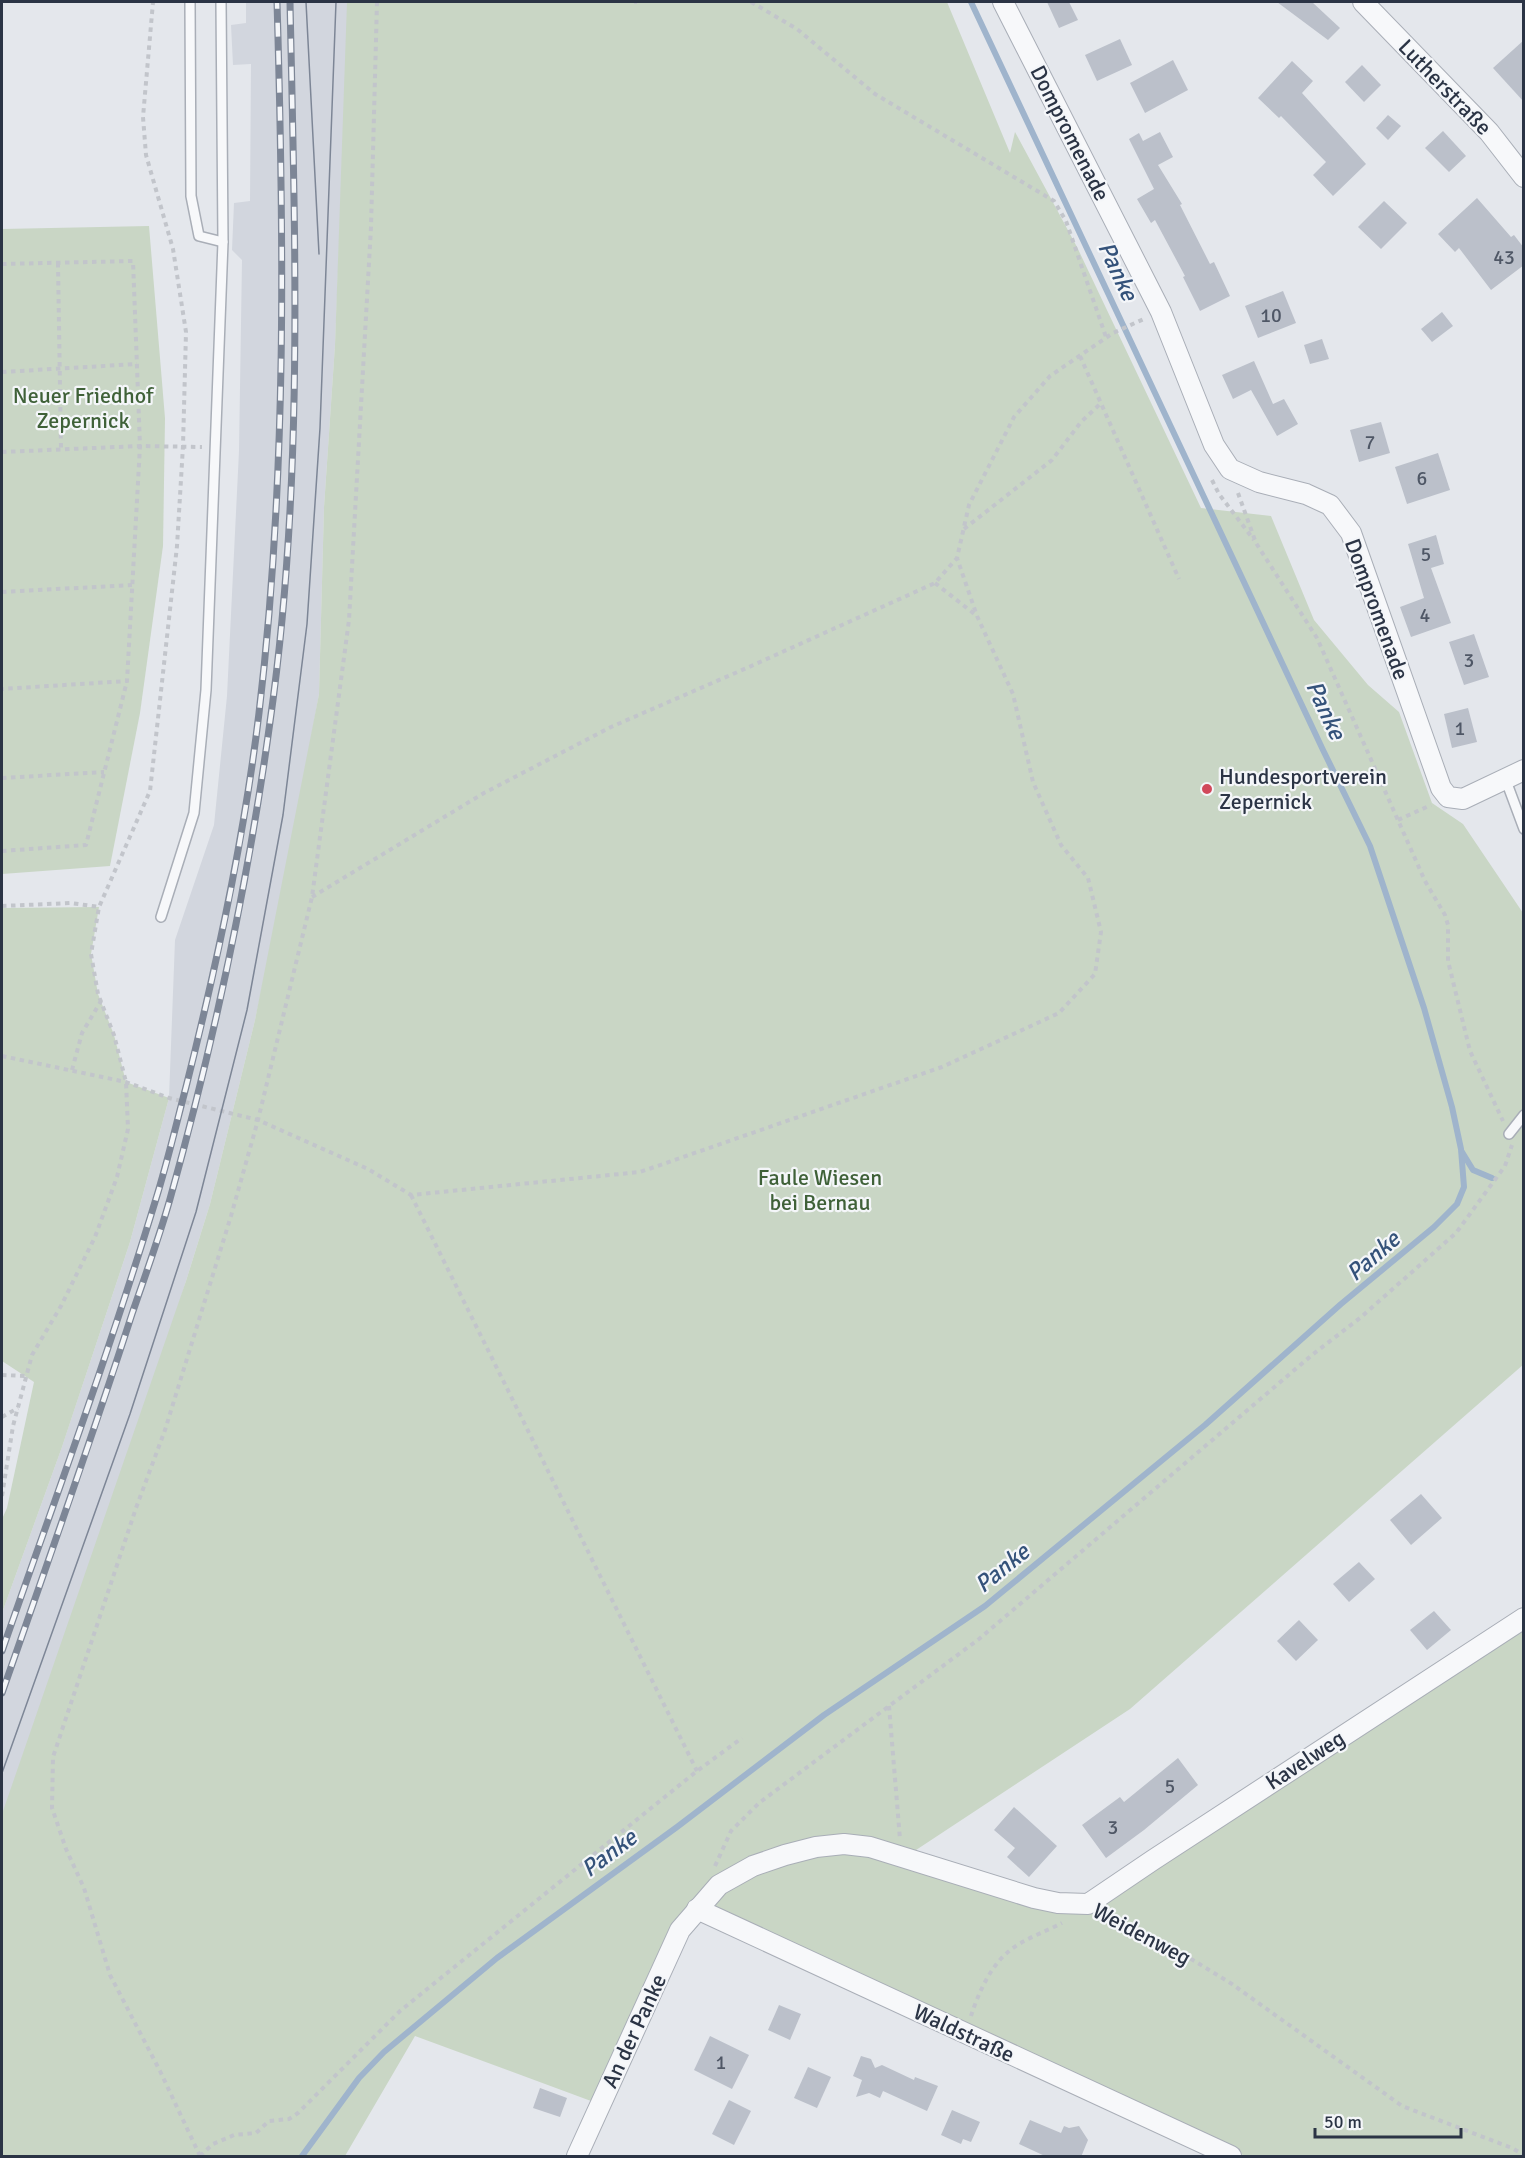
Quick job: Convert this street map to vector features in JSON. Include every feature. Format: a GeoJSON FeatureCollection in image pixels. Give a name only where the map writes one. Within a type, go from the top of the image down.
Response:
{"type":"FeatureCollection","features":[{"type":"Feature","properties":{"kind":"street","name":"Dompromenade"},"geometry":{"type":"LineString","coordinates":[[1004,2],[1161,312],[1214,445],[1230,469],[1259,482],[1306,494],[1330,505],[1351,533],[1441,788],[1448,797]]}},
{"type":"Feature","properties":{"kind":"street","name":"Lutherstraße"},"geometry":{"type":"LineString","coordinates":[[1363,2],[1489,132],[1524,177]]}},
{"type":"Feature","properties":{"kind":"street"},"geometry":{"type":"LineString","coordinates":[[1448,797],[1463,799],[1514,774]]}},
{"type":"Feature","properties":{"kind":"street","name":"Kavelweg"},"geometry":{"type":"LineString","coordinates":[[1088,1904],[1524,1618]]}},
{"type":"Feature","properties":{"kind":"street","name":"Weidenweg"},"geometry":{"type":"LineString","coordinates":[[697,1909],[719,1885],[753,1866],[816,1847],[844,1844],[870,1847],[1034,1898],[1058,1903],[1088,1904]]}},
{"type":"Feature","properties":{"kind":"street","name":"Waldstraße"},"geometry":{"type":"LineString","coordinates":[[697,1909],[965,2034],[1196,2150],[1231,2157]]}},
{"type":"Feature","properties":{"kind":"street","name":"An der Panke"},"geometry":{"type":"LineString","coordinates":[[577,2157],[680,1930],[697,1909]]}},
{"type":"Feature","properties":{"kind":"lane"},"geometry":{"type":"LineString","coordinates":[[190,2],[190,196],[199,236],[223,242]]}},
{"type":"Feature","properties":{"kind":"lane"},"geometry":{"type":"LineString","coordinates":[[161,917],[194,813],[206,690],[223,242],[221,2]]}},
{"type":"Feature","properties":{"kind":"lane"},"geometry":{"type":"LineString","coordinates":[[1514,774],[1524,829]]}},
{"type":"Feature","properties":{"kind":"lane"},"geometry":{"type":"LineString","coordinates":[[1509,1134],[1524,1115]]}},
{"type":"Feature","properties":{"kind":"path"},"geometry":{"type":"LineString","coordinates":[[2,1496],[13,1426],[32,1355],[61,1306],[95,1237],[117,1178],[128,1128],[126,1082],[114,1035],[101,1001],[91,954],[99,907],[150,791],[177,546],[186,332],[173,249],[146,155],[143,117],[153,2]]}},
{"type":"Feature","properties":{"kind":"path"},"geometry":{"type":"LineString","coordinates":[[377,2],[371,227],[349,620],[312,897],[258,1120],[228,1228],[165,1431],[136,1509],[53,1757],[52,1808],[66,1849],[84,1888],[110,1976],[160,2071],[200,2156],[213,2144],[234,2135],[256,2133],[269,2121],[289,2119],[298,2113],[400,2012],[697,1771],[742,1738]]}},
{"type":"Feature","properties":{"kind":"path"},"geometry":{"type":"LineString","coordinates":[[751,2],[797,29],[875,94],[1054,201],[1066,222],[1106,337]]}},
{"type":"Feature","properties":{"kind":"path"},"geometry":{"type":"LineString","coordinates":[[2,264],[133,261],[140,446],[127,681],[86,845],[2,850]]}},
{"type":"Feature","properties":{"kind":"path"},"geometry":{"type":"LineString","coordinates":[[58,263],[61,449]]}},
{"type":"Feature","properties":{"kind":"path"},"geometry":{"type":"LineString","coordinates":[[312,897],[484,793],[611,727],[935,583],[957,558],[969,505],[1014,417],[1050,376],[1106,337],[1143,319]]}},
{"type":"Feature","properties":{"kind":"path"},"geometry":{"type":"LineString","coordinates":[[1080,356],[1179,579]]}},
{"type":"Feature","properties":{"kind":"path"},"geometry":{"type":"LineString","coordinates":[[2,372],[137,364]]}},
{"type":"Feature","properties":{"kind":"path"},"geometry":{"type":"LineString","coordinates":[[963,529],[1052,460],[1081,422],[1100,404]]}},
{"type":"Feature","properties":{"kind":"path"},"geometry":{"type":"LineString","coordinates":[[2,452],[183,446]]}},
{"type":"Feature","properties":{"kind":"path"},"geometry":{"type":"LineString","coordinates":[[712,1872],[731,1832],[759,1803],[979,1639],[1312,1355],[1360,1318],[1455,1233],[1505,1166],[1513,1147],[1470,1051],[1448,961],[1448,925],[1445,915],[1425,880],[1317,638],[1256,543],[1230,469]]}},
{"type":"Feature","properties":{"kind":"path"},"geometry":{"type":"LineString","coordinates":[[411,1196],[640,1172],[942,1067],[1059,1013],[1095,974],[1101,932],[1088,878],[1061,845],[1033,782],[1013,694],[977,616],[957,558]]}},
{"type":"Feature","properties":{"kind":"path"},"geometry":{"type":"LineString","coordinates":[[935,583],[977,616]]}},
{"type":"Feature","properties":{"kind":"path"},"geometry":{"type":"LineString","coordinates":[[2,592],[132,585]]}},
{"type":"Feature","properties":{"kind":"path"},"geometry":{"type":"LineString","coordinates":[[2,689],[127,681]]}},
{"type":"Feature","properties":{"kind":"path"},"geometry":{"type":"LineString","coordinates":[[2,778],[104,772]]}},
{"type":"Feature","properties":{"kind":"path"},"geometry":{"type":"LineString","coordinates":[[1398,820],[1448,797]]}},
{"type":"Feature","properties":{"kind":"path"},"geometry":{"type":"LineString","coordinates":[[2,906],[71,903],[99,907]]}},
{"type":"Feature","properties":{"kind":"path"},"geometry":{"type":"LineString","coordinates":[[72,1070],[82,1033],[101,1001]]}},
{"type":"Feature","properties":{"kind":"path"},"geometry":{"type":"LineString","coordinates":[[2,1056],[126,1082],[169,1098],[258,1120],[368,1169],[411,1196],[697,1771]]}},
{"type":"Feature","properties":{"kind":"path"},"geometry":{"type":"LineString","coordinates":[[2,1375],[26,1376]]}},
{"type":"Feature","properties":{"kind":"path"},"geometry":{"type":"LineString","coordinates":[[2,1417],[19,1408]]}},
{"type":"Feature","properties":{"kind":"path"},"geometry":{"type":"LineString","coordinates":[[890,1706],[902,1857]]}},
{"type":"Feature","properties":{"kind":"path","name":"Weidenweg"},"geometry":{"type":"LineString","coordinates":[[1088,1904],[1108,1920],[1183,1954],[1232,1984],[1402,2106],[1512,2148],[1524,2155]]}},
{"type":"Feature","properties":{"kind":"path"},"geometry":{"type":"LineString","coordinates":[[965,2034],[976,2000],[999,1962],[1022,1942],[1064,1923]]}},
{"type":"Feature","properties":{"kind":"shaded area"},"geometry":{"type":"Polygon","coordinates":[[[246,2],[349,2],[335,345],[324,507],[319,694],[286,877],[255,1020],[210,1204],[147,1406],[2,1818],[2,1613],[62,1447],[130,1242],[169,1098],[175,940],[214,825],[227,696],[239,451],[242,260],[232,250],[234,203],[250,201],[251,64],[233,65],[231,25],[246,23],[246,2]]]}},
{"type":"Feature","properties":{"kind":"green space","name":"Faule Wiesen bei Bernau"},"geometry":{"type":"Polygon","coordinates":[[[347,2],[947,2],[1010,153],[1015,132],[1077,247],[1201,508],[1271,516],[1314,620],[1368,685],[1399,712],[1432,803],[1463,824],[1523,913],[1524,1364],[1130,1709],[913,1852],[925,1871],[987,1894],[1010,1901],[1086,1910],[1523,1626],[1523,2156],[1245,2156],[718,1909],[715,1904],[699,1896],[591,2101],[415,2036],[345,2156],[2,2156],[2,1814],[186,1281],[210,1204],[255,1020],[319,694],[324,507],[335,345],[347,2]]]}},
{"type":"Feature","properties":{"kind":"green space","name":"Neuer Friedhof Zepernick"},"geometry":{"type":"Polygon","coordinates":[[[149,226],[165,418],[163,546],[140,713],[110,866],[2,874],[2,229],[149,226]]]}},
{"type":"Feature","properties":{"kind":"green space"},"geometry":{"type":"Polygon","coordinates":[[[99,907],[91,954],[98,994],[114,1035],[126,1082],[169,1098],[130,1242],[62,1447],[2,1613],[2,1519],[7,1508],[34,1382],[2,1361],[2,908],[99,907]]]}},
{"type":"Feature","properties":{"kind":"building"},"geometry":{"type":"Polygon","coordinates":[[[1047,2],[1069,2],[1078,20],[1059,28],[1047,2]]]}},
{"type":"Feature","properties":{"kind":"building"},"geometry":{"type":"Polygon","coordinates":[[[1277,2],[1312,2],[1340,28],[1328,40],[1277,2]]]}},
{"type":"Feature","properties":{"kind":"building"},"geometry":{"type":"Polygon","coordinates":[[[1120,39],[1132,65],[1097,81],[1085,55],[1120,39]]]}},
{"type":"Feature","properties":{"kind":"building"},"geometry":{"type":"Polygon","coordinates":[[[1524,40],[1524,102],[1493,68],[1524,40]]]}},
{"type":"Feature","properties":{"kind":"building"},"geometry":{"type":"Polygon","coordinates":[[[1173,60],[1188,90],[1145,113],[1130,83],[1173,60]]]}},
{"type":"Feature","properties":{"kind":"building"},"geometry":{"type":"Polygon","coordinates":[[[1292,61],[1313,81],[1302,93],[1366,164],[1333,196],[1313,175],[1326,162],[1281,116],[1279,118],[1258,98],[1292,61]]]}},
{"type":"Feature","properties":{"kind":"building"},"geometry":{"type":"Polygon","coordinates":[[[1362,65],[1381,85],[1364,102],[1345,82],[1362,65]]]}},
{"type":"Feature","properties":{"kind":"building"},"geometry":{"type":"Polygon","coordinates":[[[1388,115],[1401,126],[1388,140],[1376,128],[1388,115]]]}},
{"type":"Feature","properties":{"kind":"building"},"geometry":{"type":"Polygon","coordinates":[[[1443,131],[1466,156],[1449,172],[1425,148],[1443,131]]]}},
{"type":"Feature","properties":{"kind":"building"},"geometry":{"type":"Polygon","coordinates":[[[1160,132],[1173,157],[1158,165],[1182,204],[1180,205],[1210,264],[1214,262],[1230,296],[1200,311],[1183,277],[1185,276],[1155,220],[1151,223],[1137,199],[1154,189],[1129,139],[1139,133],[1143,141],[1160,132]]]}},
{"type":"Feature","properties":{"kind":"building"},"geometry":{"type":"Polygon","coordinates":[[[1477,198],[1511,237],[1514,235],[1524,248],[1524,265],[1491,290],[1459,248],[1455,252],[1438,234],[1477,198]]]}},
{"type":"Feature","properties":{"kind":"building"},"geometry":{"type":"Polygon","coordinates":[[[1384,201],[1407,223],[1381,249],[1358,227],[1384,201]]]}},
{"type":"Feature","properties":{"kind":"building"},"geometry":{"type":"Polygon","coordinates":[[[1283,291],[1296,323],[1258,338],[1245,306],[1283,291]]]}},
{"type":"Feature","properties":{"kind":"building"},"geometry":{"type":"Polygon","coordinates":[[[1442,312],[1453,326],[1432,342],[1421,329],[1442,312]]]}},
{"type":"Feature","properties":{"kind":"building"},"geometry":{"type":"Polygon","coordinates":[[[1322,339],[1329,359],[1310,364],[1304,345],[1322,339]]]}},
{"type":"Feature","properties":{"kind":"building"},"geometry":{"type":"Polygon","coordinates":[[[1254,361],[1273,404],[1284,399],[1298,424],[1277,436],[1251,390],[1233,399],[1222,375],[1254,361]]]}},
{"type":"Feature","properties":{"kind":"building"},"geometry":{"type":"Polygon","coordinates":[[[1381,422],[1390,453],[1359,462],[1350,430],[1381,422]]]}},
{"type":"Feature","properties":{"kind":"building"},"geometry":{"type":"Polygon","coordinates":[[[1438,453],[1450,490],[1407,504],[1395,467],[1438,453]]]}},
{"type":"Feature","properties":{"kind":"building"},"geometry":{"type":"Polygon","coordinates":[[[1436,535],[1444,564],[1431,568],[1451,623],[1411,637],[1400,607],[1424,598],[1408,544],[1436,535]]]}},
{"type":"Feature","properties":{"kind":"building"},"geometry":{"type":"Polygon","coordinates":[[[1474,634],[1489,677],[1464,685],[1449,642],[1474,634]]]}},
{"type":"Feature","properties":{"kind":"building"},"geometry":{"type":"Polygon","coordinates":[[[1468,708],[1477,742],[1452,748],[1444,714],[1468,708]]]}},
{"type":"Feature","properties":{"kind":"building"},"geometry":{"type":"Polygon","coordinates":[[[1421,1494],[1442,1518],[1411,1545],[1390,1520],[1421,1494]]]}},
{"type":"Feature","properties":{"kind":"building"},"geometry":{"type":"Polygon","coordinates":[[[1359,1562],[1375,1579],[1349,1602],[1333,1584],[1359,1562]]]}},
{"type":"Feature","properties":{"kind":"building"},"geometry":{"type":"Polygon","coordinates":[[[1434,1611],[1451,1630],[1427,1650],[1410,1630],[1434,1611]]]}},
{"type":"Feature","properties":{"kind":"building"},"geometry":{"type":"Polygon","coordinates":[[[1299,1620],[1318,1640],[1296,1661],[1277,1641],[1299,1620]]]}},
{"type":"Feature","properties":{"kind":"building"},"geometry":{"type":"Polygon","coordinates":[[[1178,1758],[1198,1785],[1106,1858],[1082,1825],[1120,1797],[1124,1802],[1178,1758]]]}},
{"type":"Feature","properties":{"kind":"building"},"geometry":{"type":"Polygon","coordinates":[[[1014,1807],[1057,1846],[1029,1877],[1007,1857],[1015,1848],[994,1830],[1014,1807]]]}},
{"type":"Feature","properties":{"kind":"building"},"geometry":{"type":"Polygon","coordinates":[[[779,2005],[801,2014],[790,2040],[768,2030],[779,2005]]]}},
{"type":"Feature","properties":{"kind":"building"},"geometry":{"type":"Polygon","coordinates":[[[710,2036],[749,2055],[732,2089],[694,2070],[710,2036]]]}},
{"type":"Feature","properties":{"kind":"building"},"geometry":{"type":"Polygon","coordinates":[[[861,2056],[871,2059],[875,2068],[882,2065],[914,2080],[915,2077],[938,2086],[927,2111],[883,2091],[880,2098],[869,2093],[856,2097],[862,2080],[853,2076],[861,2056]]]}},
{"type":"Feature","properties":{"kind":"building"},"geometry":{"type":"Polygon","coordinates":[[[808,2067],[831,2077],[817,2108],[794,2098],[808,2067]]]}},
{"type":"Feature","properties":{"kind":"building"},"geometry":{"type":"Polygon","coordinates":[[[540,2088],[567,2098],[560,2117],[533,2108],[540,2088]]]}},
{"type":"Feature","properties":{"kind":"building"},"geometry":{"type":"Polygon","coordinates":[[[729,2100],[751,2111],[734,2145],[712,2134],[729,2100]]]}},
{"type":"Feature","properties":{"kind":"building"},"geometry":{"type":"Polygon","coordinates":[[[952,2110],[980,2122],[971,2142],[963,2139],[961,2144],[941,2135],[952,2110]]]}},
{"type":"Feature","properties":{"kind":"building"},"geometry":{"type":"Polygon","coordinates":[[[1030,2120],[1061,2133],[1064,2126],[1069,2128],[1079,2126],[1088,2140],[1081,2157],[1047,2157],[1019,2144],[1030,2120]]]}},
{"type":"Feature","properties":{"kind":"waterway","name":"Panke"},"geometry":{"type":"LineString","coordinates":[[302,2156],[359,2078],[384,2052],[497,1958],[677,1827],[824,1715],[985,1606],[1205,1425],[1341,1304],[1434,1227],[1457,1204],[1464,1187],[1461,1149],[1452,1107],[1424,1008],[1370,846],[971,2]]}},
{"type":"Feature","properties":{"kind":"waterway"},"geometry":{"type":"LineString","coordinates":[[1462,1152],[1473,1170],[1492,1178]]}},
{"type":"Feature","properties":{"kind":"tram line"},"geometry":{"type":"LineString","coordinates":[[306,2],[319,254]]}},
{"type":"Feature","properties":{"kind":"tram line"},"geometry":{"type":"LineString","coordinates":[[2,1773],[130,1414],[196,1212],[247,1010],[283,815],[307,624],[320,428],[336,2]]}},
{"type":"Feature","properties":{"kind":"railway"},"geometry":{"type":"LineString","coordinates":[[2,1651],[100,1371],[159,1188],[208,994],[246,807],[268,624],[279,447],[282,269],[277,2]]}},
{"type":"Feature","properties":{"kind":"railway"},"geometry":{"type":"LineString","coordinates":[[2,1693],[166,1214],[215,1022],[251,842],[281,633],[293,453],[295,273],[290,2]]}},
{"type":"Feature","properties":{"kind":"place","name":"Hundesportverein Zepernick"},"geometry":{"type":"Point","coordinates":[1207,789]}}]}
